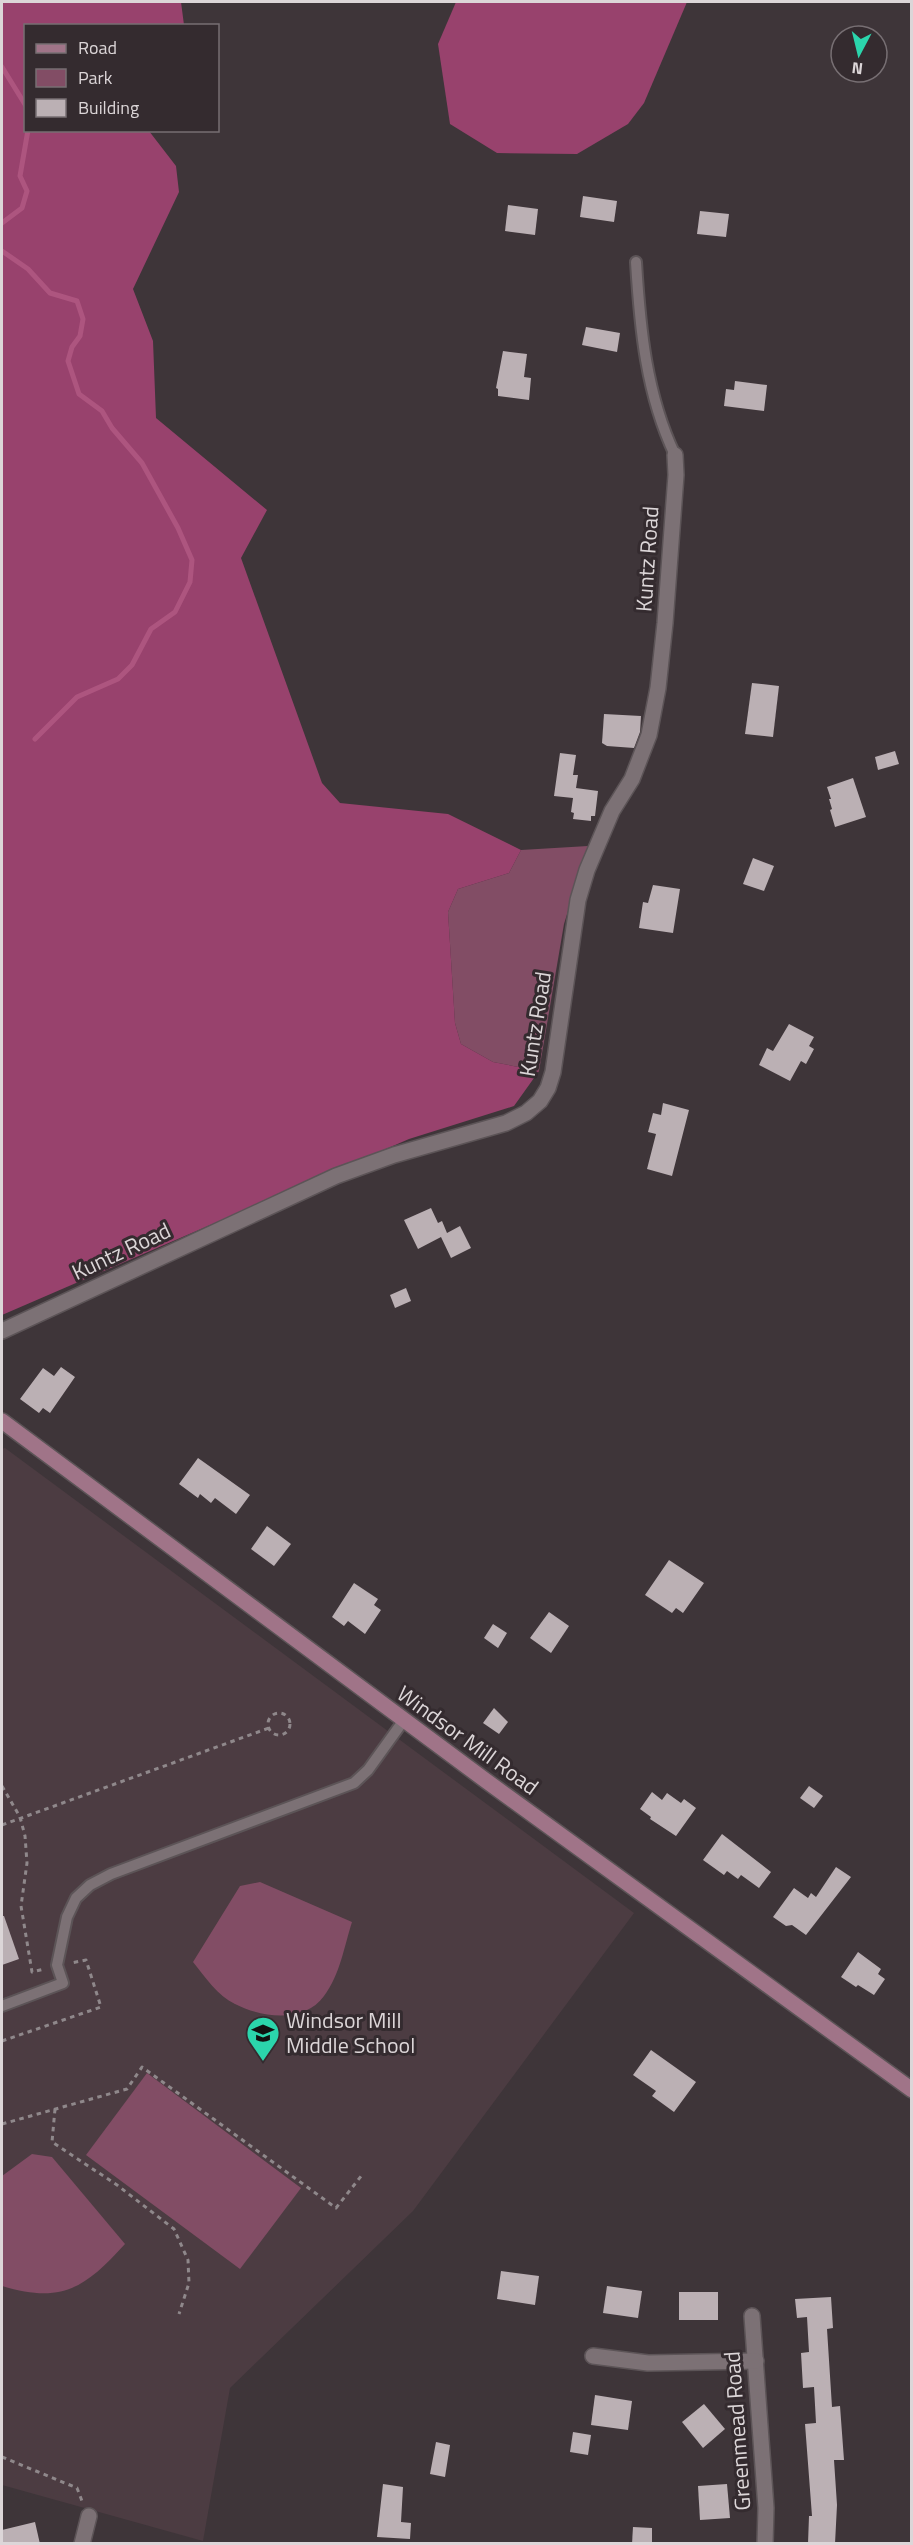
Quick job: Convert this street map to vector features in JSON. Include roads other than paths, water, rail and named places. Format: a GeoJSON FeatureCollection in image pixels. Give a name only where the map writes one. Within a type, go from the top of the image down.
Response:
{"type":"FeatureCollection","features":[{"type":"Feature","properties":{"kind":"main road","name":"Windsor Mill Road"},"geometry":{"type":"LineString","coordinates":[[2,1421],[404,1720],[912,2090]]}},
{"type":"Feature","properties":{"kind":"street","name":"Kuntz Road"},"geometry":{"type":"LineString","coordinates":[[2,1331],[336,1176],[384,1158],[506,1123],[526,1113],[540,1101],[549,1088],[553,1072],[578,900],[587,870],[612,810],[632,779],[649,735],[658,688],[665,623],[676,475],[675,455]]}},
{"type":"Feature","properties":{"kind":"street","name":"Greenmead Road"},"geometry":{"type":"LineString","coordinates":[[753,2316],[766,2508],[765,2544]]}},
{"type":"Feature","properties":{"kind":"street"},"geometry":{"type":"LineString","coordinates":[[592,2356],[648,2363],[756,2361]]}},
{"type":"Feature","properties":{"kind":"street"},"geometry":{"type":"LineString","coordinates":[[82,2544],[89,2517]]}},
{"type":"Feature","properties":{"kind":"lane"},"geometry":{"type":"LineString","coordinates":[[636,262],[639,315],[652,398],[661,426],[675,455]]}},
{"type":"Feature","properties":{"kind":"lane"},"geometry":{"type":"LineString","coordinates":[[2,2006],[63,1983],[57,1965],[67,1917],[76,1898],[90,1885],[111,1874],[354,1783],[368,1770],[404,1720]]}},
{"type":"Feature","properties":{"kind":"waterway"},"geometry":{"type":"LineString","coordinates":[[2,67],[24,103]]}},
{"type":"Feature","properties":{"kind":"waterway"},"geometry":{"type":"LineString","coordinates":[[2,223],[22,208],[27,191],[20,176],[28,132]]}},
{"type":"Feature","properties":{"kind":"waterway"},"geometry":{"type":"LineString","coordinates":[[2,251],[28,269],[50,293],[77,301],[83,319],[80,336],[72,347],[68,361],[79,394],[102,411],[112,428],[142,463],[178,528],[192,560],[190,582],[175,612],[151,629],[132,665],[118,679],[77,697],[35,739]]}},
{"type":"Feature","properties":{"kind":"place","name":"Windsor Mill Middle School"},"geometry":{"type":"Point","coordinates":[263,2062]}}]}
